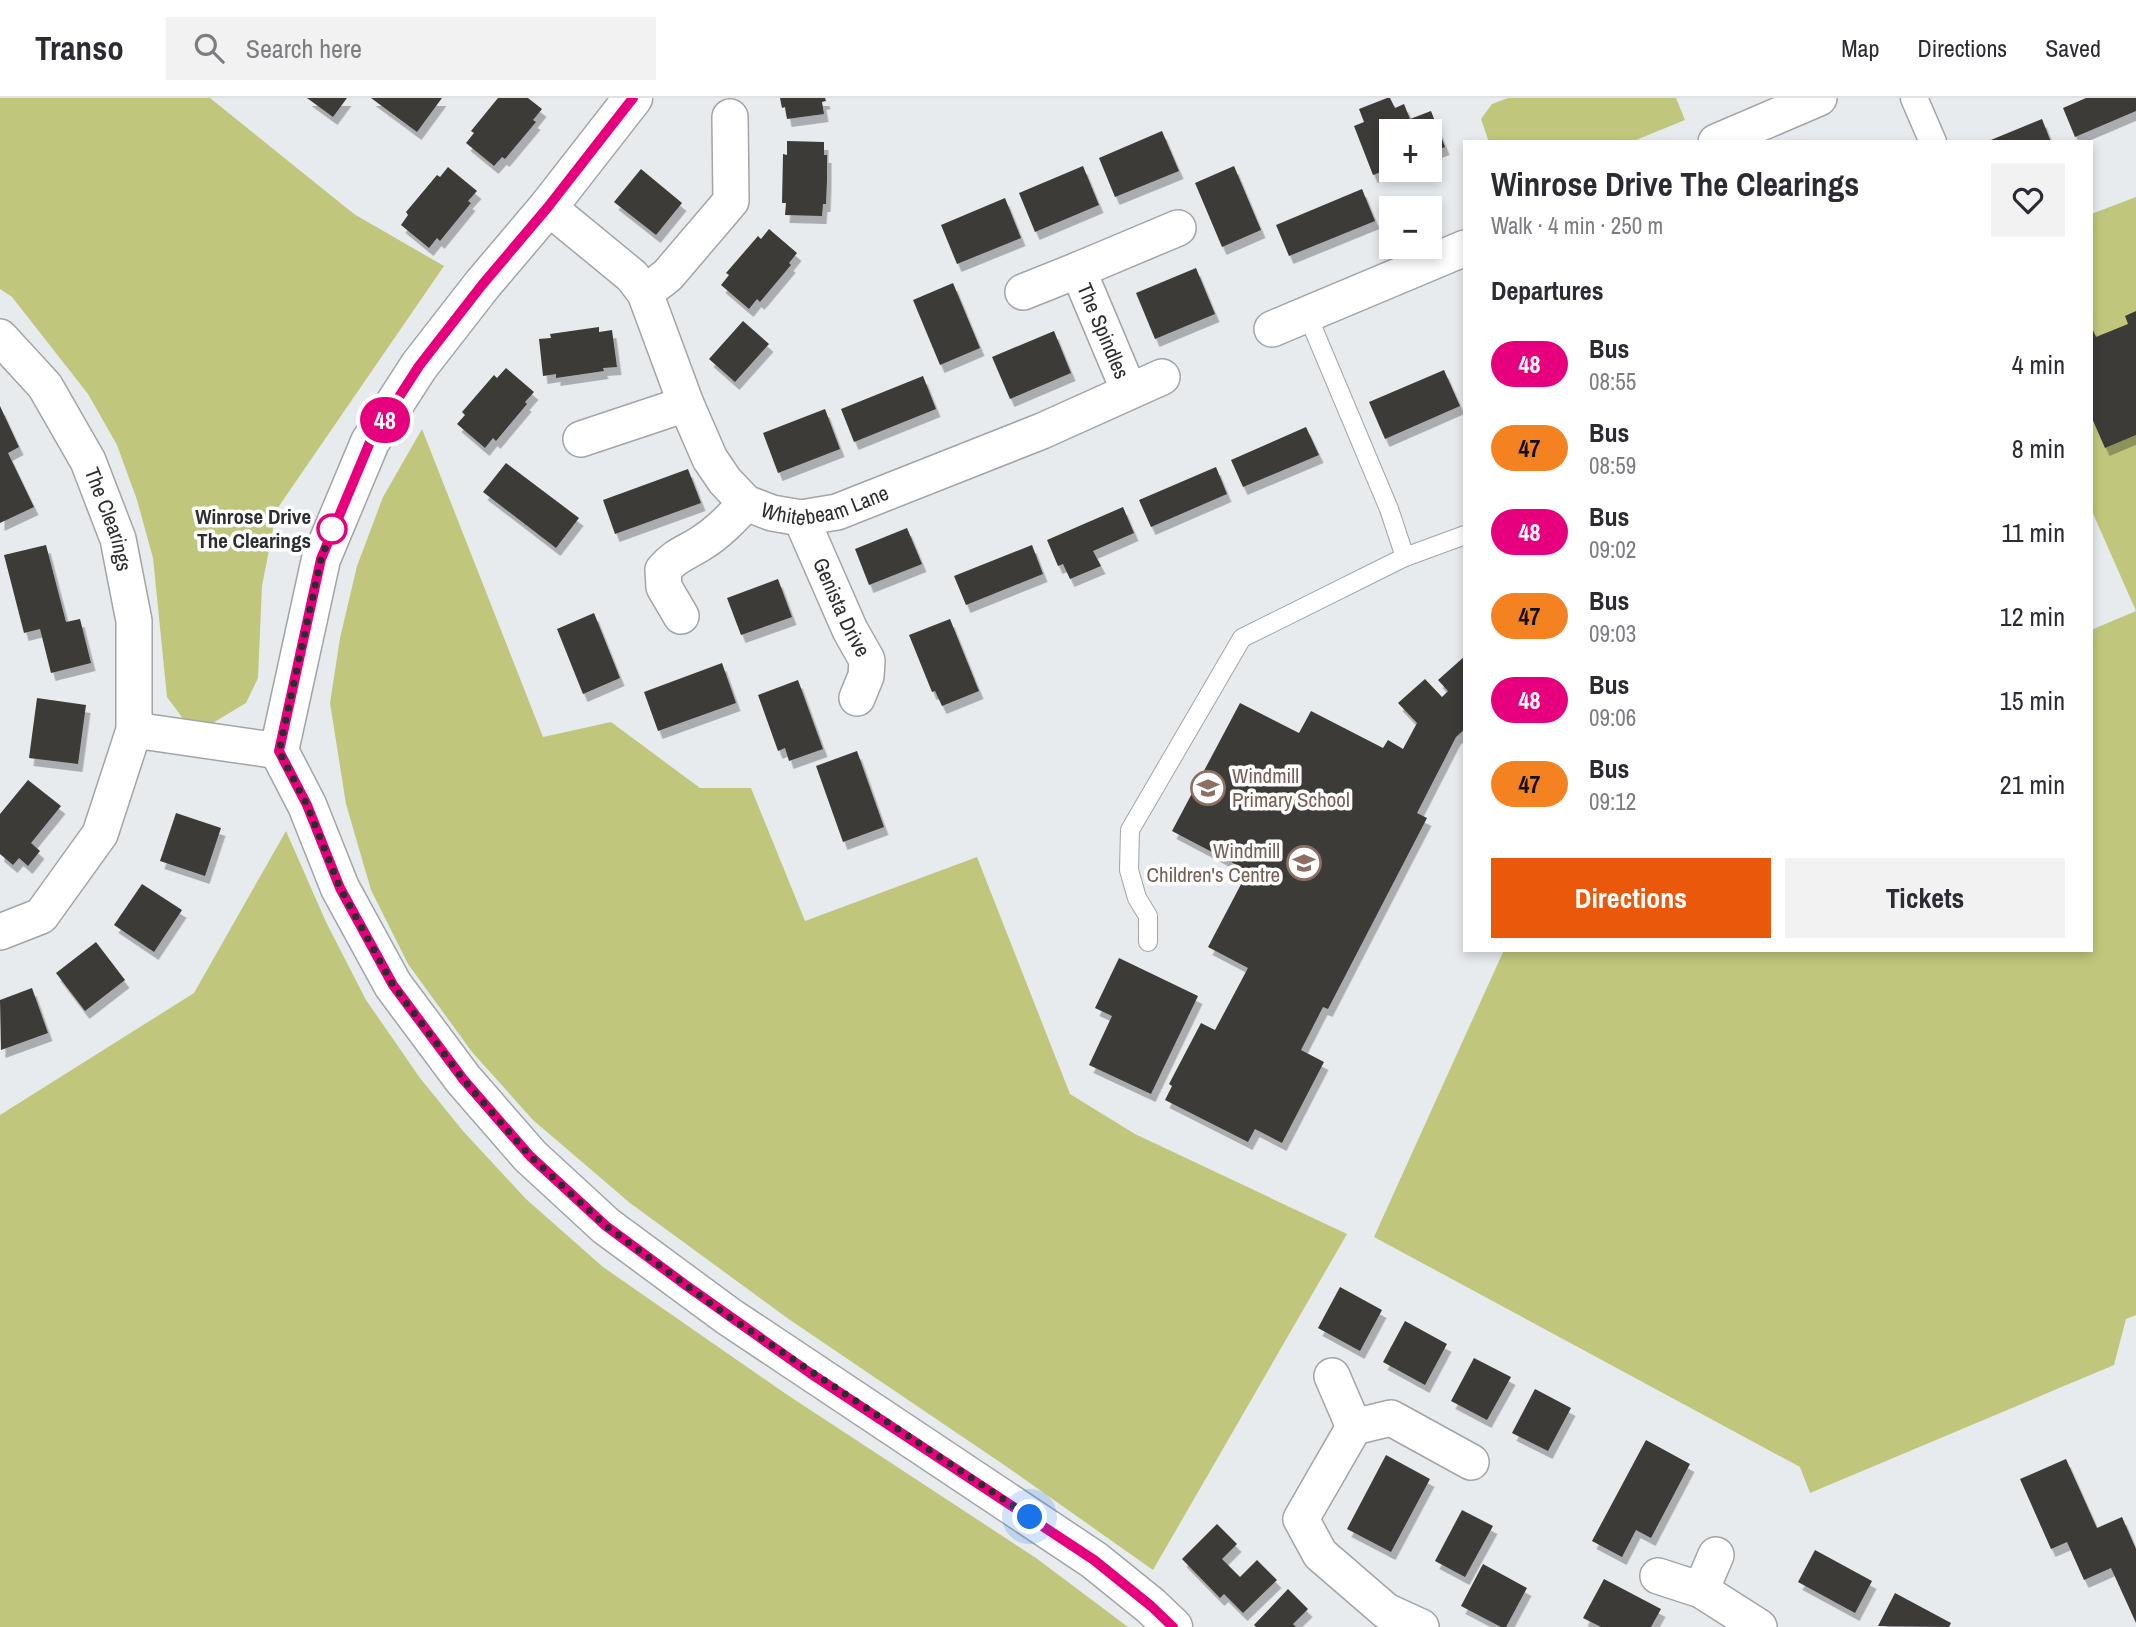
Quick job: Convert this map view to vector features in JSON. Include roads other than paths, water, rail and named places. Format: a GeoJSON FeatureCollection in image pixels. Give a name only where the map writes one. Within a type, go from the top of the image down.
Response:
{"type":"FeatureCollection","features":[{"type":"Feature","properties":{"kind":"street"},"geometry":{"type":"LineString","coordinates":[[634,98],[419,366],[370,442],[321,559],[279,751],[307,805],[340,888],[393,985],[463,1079],[530,1156],[606,1226],[706,1300],[810,1373],[1094,1560],[1173,1627]]}},
{"type":"Feature","properties":{"kind":"street"},"geometry":{"type":"LineString","coordinates":[[1721,140],[1819,98]]}},
{"type":"Feature","properties":{"kind":"street"},"geometry":{"type":"LineString","coordinates":[[1914,98],[1932,140]]}},
{"type":"Feature","properties":{"kind":"street"},"geometry":{"type":"LineString","coordinates":[[645,293],[668,275],[731,201],[730,117]]}},
{"type":"Feature","properties":{"kind":"street","name":"Whitebeam Lane"},"geometry":{"type":"LineString","coordinates":[[548,207],[632,276],[645,293],[686,404],[710,459],[725,481],[746,503],[772,513],[801,518],[837,512],[1042,431],[1162,377]]}},
{"type":"Feature","properties":{"kind":"street","name":"The Spindles"},"geometry":{"type":"LineString","coordinates":[[1023,292],[1178,228]]}},
{"type":"Feature","properties":{"kind":"street"},"geometry":{"type":"LineString","coordinates":[[1272,329],[1463,249]]}},
{"type":"Feature","properties":{"kind":"street","name":"The Spindles"},"geometry":{"type":"LineString","coordinates":[[1078,270],[1129,391]]}},
{"type":"Feature","properties":{"kind":"street","name":"The Clearings"},"geometry":{"type":"LineString","coordinates":[[0,338],[45,386],[88,461],[118,539],[134,621],[134,730],[100,834],[41,916],[0,932]]}},
{"type":"Feature","properties":{"kind":"street"},"geometry":{"type":"LineString","coordinates":[[581,439],[686,404]]}},
{"type":"Feature","properties":{"kind":"street"},"geometry":{"type":"LineString","coordinates":[[681,616],[664,587],[663,570],[674,557],[698,546],[722,529],[746,503]]}},
{"type":"Feature","properties":{"kind":"street","name":"Genista Drive"},"geometry":{"type":"LineString","coordinates":[[801,518],[850,630],[867,660],[866,676],[857,698]]}},
{"type":"Feature","properties":{"kind":"street"},"geometry":{"type":"LineString","coordinates":[[134,730],[279,751]]}},
{"type":"Feature","properties":{"kind":"street"},"geometry":{"type":"LineString","coordinates":[[1332,1376],[1354,1427]]}},
{"type":"Feature","properties":{"kind":"street"},"geometry":{"type":"LineString","coordinates":[[1421,1627],[1386,1611],[1320,1554],[1301,1519],[1354,1427],[1391,1418],[1471,1462]]}},
{"type":"Feature","properties":{"kind":"street"},"geometry":{"type":"LineString","coordinates":[[1701,1590],[1716,1555]]}},
{"type":"Feature","properties":{"kind":"street"},"geometry":{"type":"LineString","coordinates":[[1658,1576],[1701,1590],[1759,1627]]}},
{"type":"Feature","properties":{"kind":"lane"},"geometry":{"type":"LineString","coordinates":[[1307,314],[1389,509],[1405,557]]}},
{"type":"Feature","properties":{"kind":"lane"},"geometry":{"type":"LineString","coordinates":[[1148,942],[1149,916],[1137,898],[1129,870],[1130,830],[1242,638],[1405,557],[1463,536]]}},
{"type":"Feature","properties":{"kind":"place","name":"Winrose Drive The Clearings"},"geometry":{"type":"Point","coordinates":[332,529]}},
{"type":"Feature","properties":{"kind":"place","name":"Windmill Primary School"},"geometry":{"type":"Point","coordinates":[1208,788]}},
{"type":"Feature","properties":{"kind":"place","name":"Windmill Children's Centre"},"geometry":{"type":"Point","coordinates":[1304,863]}}]}
